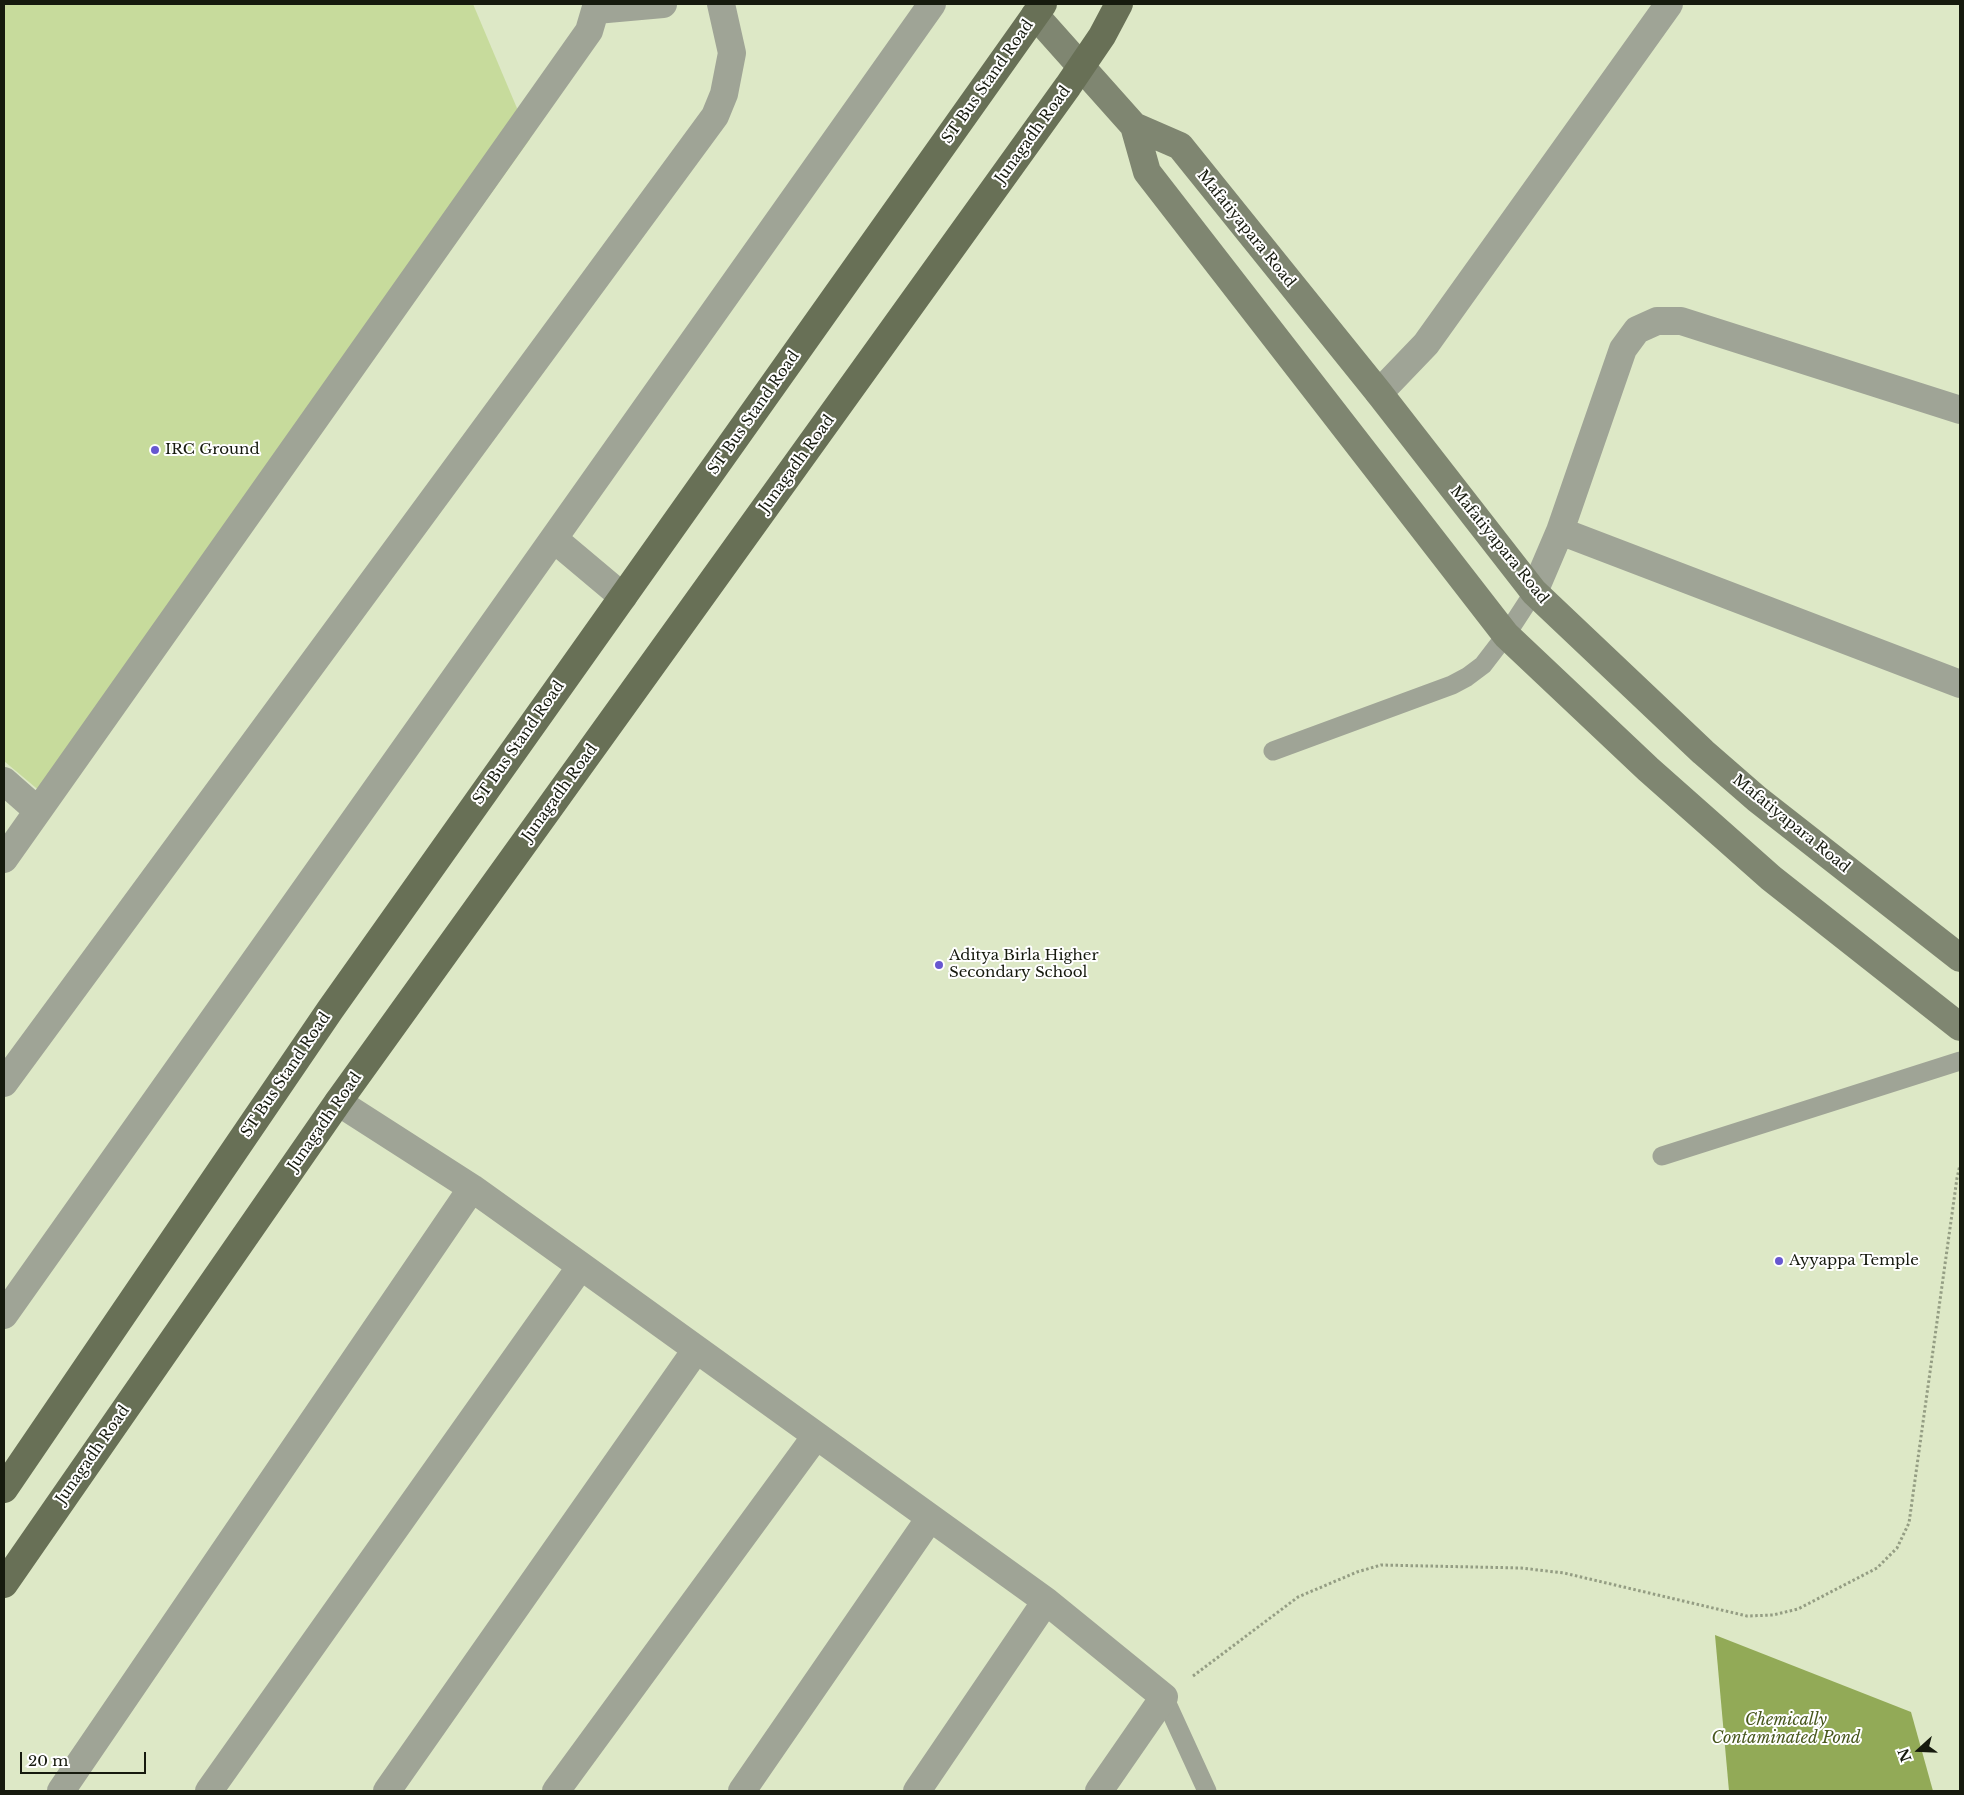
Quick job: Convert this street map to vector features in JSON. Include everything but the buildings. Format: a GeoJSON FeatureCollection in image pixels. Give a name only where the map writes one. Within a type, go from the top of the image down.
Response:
{"type":"FeatureCollection","features":[{"type":"Feature","properties":{"kind":"main road","name":"Junagadh Road"},"geometry":{"type":"LineString","coordinates":[[4,1584],[338,1102],[1082,66],[1102,36],[1119,4]]}},
{"type":"Feature","properties":{"kind":"main road","name":"ST Bus Stand Road"},"geometry":{"type":"LineString","coordinates":[[4,1489],[330,1010],[1039,10]]}},
{"type":"Feature","properties":{"kind":"street"},"geometry":{"type":"LineString","coordinates":[[4,859],[589,31],[596,7],[664,4]]}},
{"type":"Feature","properties":{"kind":"street"},"geometry":{"type":"LineString","coordinates":[[4,1083],[714,116],[724,94],[732,53],[721,4]]}},
{"type":"Feature","properties":{"kind":"street"},"geometry":{"type":"LineString","coordinates":[[4,1316],[932,4]]}},
{"type":"Feature","properties":{"kind":"street"},"geometry":{"type":"LineString","coordinates":[[1379,393],[1426,344],[1669,4]]}},
{"type":"Feature","properties":{"kind":"street"},"geometry":{"type":"LineString","coordinates":[[1039,10],[1082,66],[1134,126],[1147,172],[1506,636],[1648,769],[1771,878],[1960,1027]]}},
{"type":"Feature","properties":{"kind":"street","name":"Mafatiyapara Road"},"geometry":{"type":"LineString","coordinates":[[1134,126],[1180,146],[1379,393],[1534,592],[1703,752],[1756,799],[1960,958]]}},
{"type":"Feature","properties":{"kind":"street"},"geometry":{"type":"LineString","coordinates":[[1534,592],[1560,531],[1623,349],[1637,330],[1657,321],[1681,321],[1960,410]]}},
{"type":"Feature","properties":{"kind":"street"},"geometry":{"type":"LineString","coordinates":[[1560,531],[1960,684]]}},
{"type":"Feature","properties":{"kind":"street"},"geometry":{"type":"LineString","coordinates":[[554,538],[623,597]]}},
{"type":"Feature","properties":{"kind":"street"},"geometry":{"type":"LineString","coordinates":[[4,781],[38,811]]}},
{"type":"Feature","properties":{"kind":"street"},"geometry":{"type":"LineString","coordinates":[[338,1102],[472,1188],[581,1266],[1046,1601],[1164,1697],[1099,1791]]}},
{"type":"Feature","properties":{"kind":"street"},"geometry":{"type":"LineString","coordinates":[[61,1791],[472,1188]]}},
{"type":"Feature","properties":{"kind":"street"},"geometry":{"type":"LineString","coordinates":[[209,1791],[581,1266]]}},
{"type":"Feature","properties":{"kind":"street"},"geometry":{"type":"LineString","coordinates":[[387,1791],[696,1350]]}},
{"type":"Feature","properties":{"kind":"street"},"geometry":{"type":"LineString","coordinates":[[556,1791],[816,1436]]}},
{"type":"Feature","properties":{"kind":"street"},"geometry":{"type":"LineString","coordinates":[[742,1791],[930,1518]]}},
{"type":"Feature","properties":{"kind":"street"},"geometry":{"type":"LineString","coordinates":[[917,1791],[1046,1601]]}},
{"type":"Feature","properties":{"kind":"lane"},"geometry":{"type":"LineString","coordinates":[[1273,751],[1452,685],[1467,677],[1483,665],[1506,636],[1534,592]]}},
{"type":"Feature","properties":{"kind":"lane"},"geometry":{"type":"LineString","coordinates":[[1662,1156],[1960,1061]]}},
{"type":"Feature","properties":{"kind":"lane"},"geometry":{"type":"LineString","coordinates":[[1164,1697],[1207,1791]]}},
{"type":"Feature","properties":{"kind":"path"},"geometry":{"type":"LineString","coordinates":[[1164,1697],[1298,1596],[1357,1572],[1381,1565],[1521,1568],[1564,1573],[1747,1616],[1773,1615],[1798,1609],[1877,1568],[1897,1548],[1909,1523],[1960,1165]]}},
{"type":"Feature","properties":{"kind":"shaded area","name":"IRC Ground"},"geometry":{"type":"Polygon","coordinates":[[[4,4],[473,4],[530,139],[54,803],[4,761],[4,4]]]}},
{"type":"Feature","properties":{"kind":"water","name":"Chemically Contaminated Pond"},"geometry":{"type":"Polygon","coordinates":[[[1715,1635],[1911,1712],[1933,1791],[1729,1791],[1715,1635]]]}},
{"type":"Feature","properties":{"kind":"place","name":"IRC Ground"},"geometry":{"type":"Point","coordinates":[155,450]}},
{"type":"Feature","properties":{"kind":"place","name":"Aditya Birla Higher Secondary School"},"geometry":{"type":"Point","coordinates":[939,965]}},
{"type":"Feature","properties":{"kind":"place","name":"Ayyappa Temple"},"geometry":{"type":"Point","coordinates":[1779,1261]}}]}
